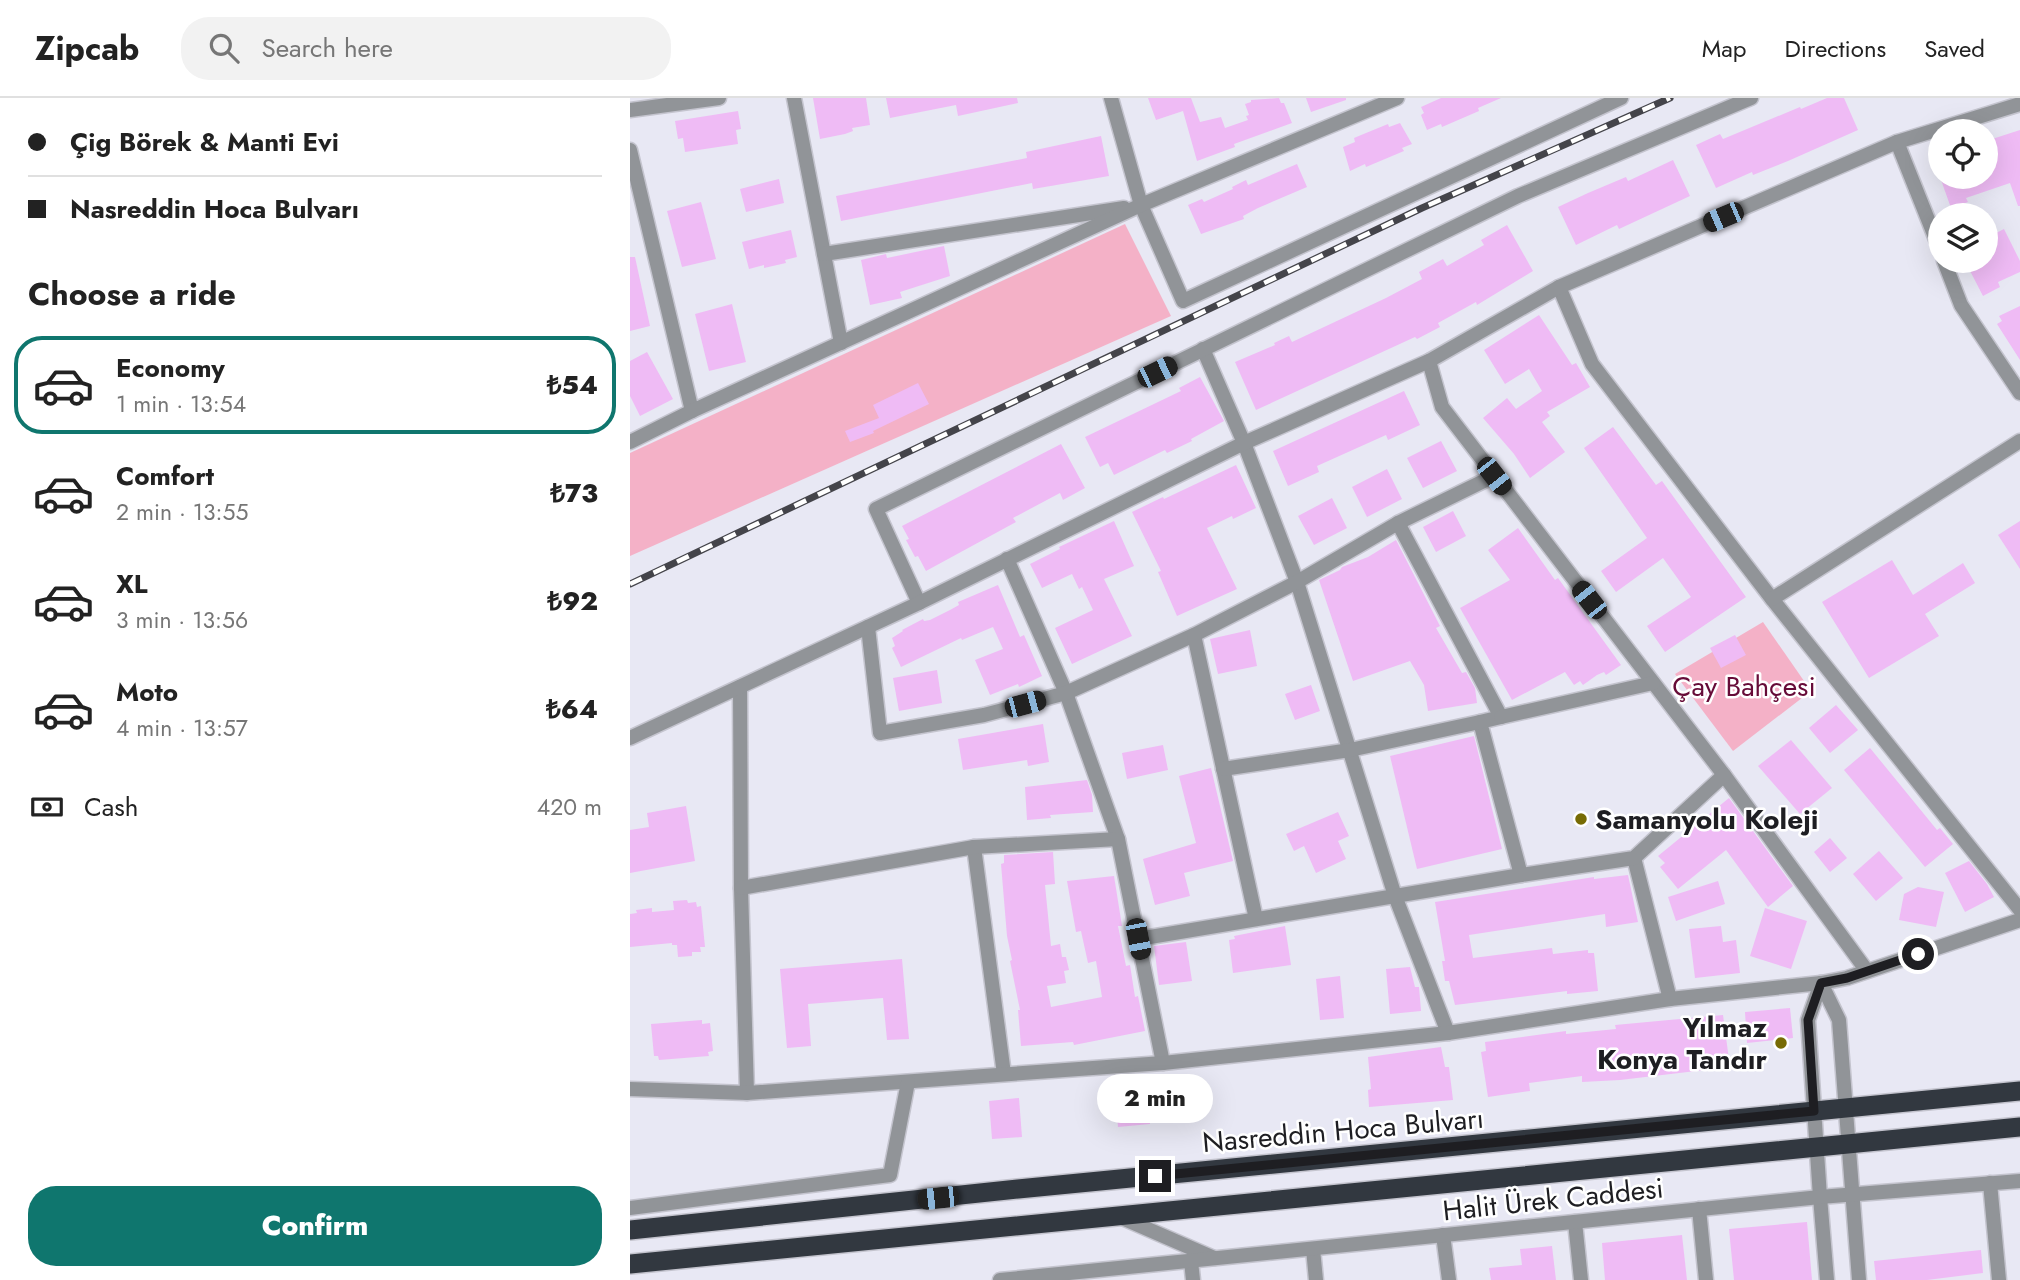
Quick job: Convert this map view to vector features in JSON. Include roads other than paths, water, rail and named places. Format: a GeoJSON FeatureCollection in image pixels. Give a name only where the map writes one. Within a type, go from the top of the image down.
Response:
{"type":"FeatureCollection","features":[{"type":"Feature","properties":{"kind":"highway","name":"Nasreddin Hoca Bulvarı"},"geometry":{"type":"LineString","coordinates":[[630,1230],[2020,1091]]}},
{"type":"Feature","properties":{"kind":"highway"},"geometry":{"type":"LineString","coordinates":[[630,1264],[2020,1127]]}},
{"type":"Feature","properties":{"kind":"street"},"geometry":{"type":"LineString","coordinates":[[630,110],[719,98]]}},
{"type":"Feature","properties":{"kind":"street"},"geometry":{"type":"LineString","coordinates":[[794,98],[841,343]]}},
{"type":"Feature","properties":{"kind":"street"},"geometry":{"type":"LineString","coordinates":[[1111,98],[1141,205],[1183,300],[1621,98]]}},
{"type":"Feature","properties":{"kind":"street"},"geometry":{"type":"LineString","coordinates":[[630,442],[1141,205],[1397,98]]}},
{"type":"Feature","properties":{"kind":"street"},"geometry":{"type":"LineString","coordinates":[[919,603],[876,509],[1518,196],[1751,98]]}},
{"type":"Feature","properties":{"kind":"street"},"geometry":{"type":"LineString","coordinates":[[630,738],[919,603],[1244,443],[1429,361],[1559,287],[1897,142],[2020,104]]}},
{"type":"Feature","properties":{"kind":"street"},"geometry":{"type":"LineString","coordinates":[[1897,142],[1928,220]]}},
{"type":"Feature","properties":{"kind":"street"},"geometry":{"type":"LineString","coordinates":[[630,150],[692,411]]}},
{"type":"Feature","properties":{"kind":"street"},"geometry":{"type":"LineString","coordinates":[[824,254],[1141,205]]}},
{"type":"Feature","properties":{"kind":"street"},"geometry":{"type":"LineString","coordinates":[[1949,273],[1961,305],[2020,393]]}},
{"type":"Feature","properties":{"kind":"street"},"geometry":{"type":"LineString","coordinates":[[1559,287],[1592,364],[1772,599],[2020,910]]}},
{"type":"Feature","properties":{"kind":"street"},"geometry":{"type":"LineString","coordinates":[[1203,349],[1244,443],[1297,582],[1395,896],[1448,1033]]}},
{"type":"Feature","properties":{"kind":"street"},"geometry":{"type":"LineString","coordinates":[[1429,361],[1443,407],[1724,775],[1867,971]]}},
{"type":"Feature","properties":{"kind":"street"},"geometry":{"type":"LineString","coordinates":[[1772,599],[2020,441]]}},
{"type":"Feature","properties":{"kind":"street"},"geometry":{"type":"LineString","coordinates":[[868,627],[880,733],[984,715],[1066,693],[1194,635],[1297,582],[1398,523],[1494,476]]}},
{"type":"Feature","properties":{"kind":"street"},"geometry":{"type":"LineString","coordinates":[[1398,523],[1501,717]]}},
{"type":"Feature","properties":{"kind":"street"},"geometry":{"type":"LineString","coordinates":[[1007,559],[1066,693],[1118,839],[1163,1063]]}},
{"type":"Feature","properties":{"kind":"street"},"geometry":{"type":"LineString","coordinates":[[1194,635],[1256,919]]}},
{"type":"Feature","properties":{"kind":"street"},"geometry":{"type":"LineString","coordinates":[[1223,769],[1350,750],[1653,683]]}},
{"type":"Feature","properties":{"kind":"street"},"geometry":{"type":"LineString","coordinates":[[740,687],[741,888],[747,1093]]}},
{"type":"Feature","properties":{"kind":"street"},"geometry":{"type":"LineString","coordinates":[[1480,722],[1521,875]]}},
{"type":"Feature","properties":{"kind":"street"},"geometry":{"type":"LineString","coordinates":[[1138,939],[1634,858],[1724,775]]}},
{"type":"Feature","properties":{"kind":"street"},"geometry":{"type":"LineString","coordinates":[[741,888],[974,847],[1118,839]]}},
{"type":"Feature","properties":{"kind":"street"},"geometry":{"type":"LineString","coordinates":[[974,847],[1004,1074]]}},
{"type":"Feature","properties":{"kind":"street"},"geometry":{"type":"LineString","coordinates":[[1634,858],[1670,999]]}},
{"type":"Feature","properties":{"kind":"street"},"geometry":{"type":"LineString","coordinates":[[630,1089],[747,1093],[908,1082],[1163,1063],[1448,1033],[1670,999],[1821,983],[1867,971],[2020,920]]}},
{"type":"Feature","properties":{"kind":"street"},"geometry":{"type":"LineString","coordinates":[[1821,983],[1839,1020],[1859,1280]]}},
{"type":"Feature","properties":{"kind":"street"},"geometry":{"type":"LineString","coordinates":[[1821,983],[1808,1020],[1819,1197],[1828,1280]]}},
{"type":"Feature","properties":{"kind":"street"},"geometry":{"type":"LineString","coordinates":[[630,1208],[891,1175],[908,1082]]}},
{"type":"Feature","properties":{"kind":"street","name":"Halit Ürek Caddesi"},"geometry":{"type":"LineString","coordinates":[[1000,1280],[1092,1276],[1191,1261],[1443,1235],[1819,1197],[2020,1181]]}},
{"type":"Feature","properties":{"kind":"street"},"geometry":{"type":"LineString","coordinates":[[1990,1183],[1999,1280]]}},
{"type":"Feature","properties":{"kind":"street"},"geometry":{"type":"LineString","coordinates":[[1699,1209],[1706,1280]]}},
{"type":"Feature","properties":{"kind":"street"},"geometry":{"type":"LineString","coordinates":[[1119,1217],[1215,1259]]}},
{"type":"Feature","properties":{"kind":"street"},"geometry":{"type":"LineString","coordinates":[[1575,1222],[1581,1280]]}},
{"type":"Feature","properties":{"kind":"street"},"geometry":{"type":"LineString","coordinates":[[1443,1235],[1448,1280]]}},
{"type":"Feature","properties":{"kind":"street"},"geometry":{"type":"LineString","coordinates":[[1313,1249],[1316,1280]]}},
{"type":"Feature","properties":{"kind":"street"},"geometry":{"type":"LineString","coordinates":[[1191,1261],[1193,1280]]}},
{"type":"Feature","properties":{"kind":"railway"},"geometry":{"type":"LineString","coordinates":[[630,584],[1422,208],[1670,98]]}},
{"type":"Feature","properties":{"kind":"place","name":"Samanyolu Koleji"},"geometry":{"type":"Point","coordinates":[1581,819]}},
{"type":"Feature","properties":{"kind":"place","name":"Yılmaz Konya Tandır"},"geometry":{"type":"Point","coordinates":[1781,1043]}},
{"type":"Feature","properties":{"kind":"park label","name":"Çay Bahçesi"},"geometry":{"type":"Point","coordinates":[1744,686]}}]}
